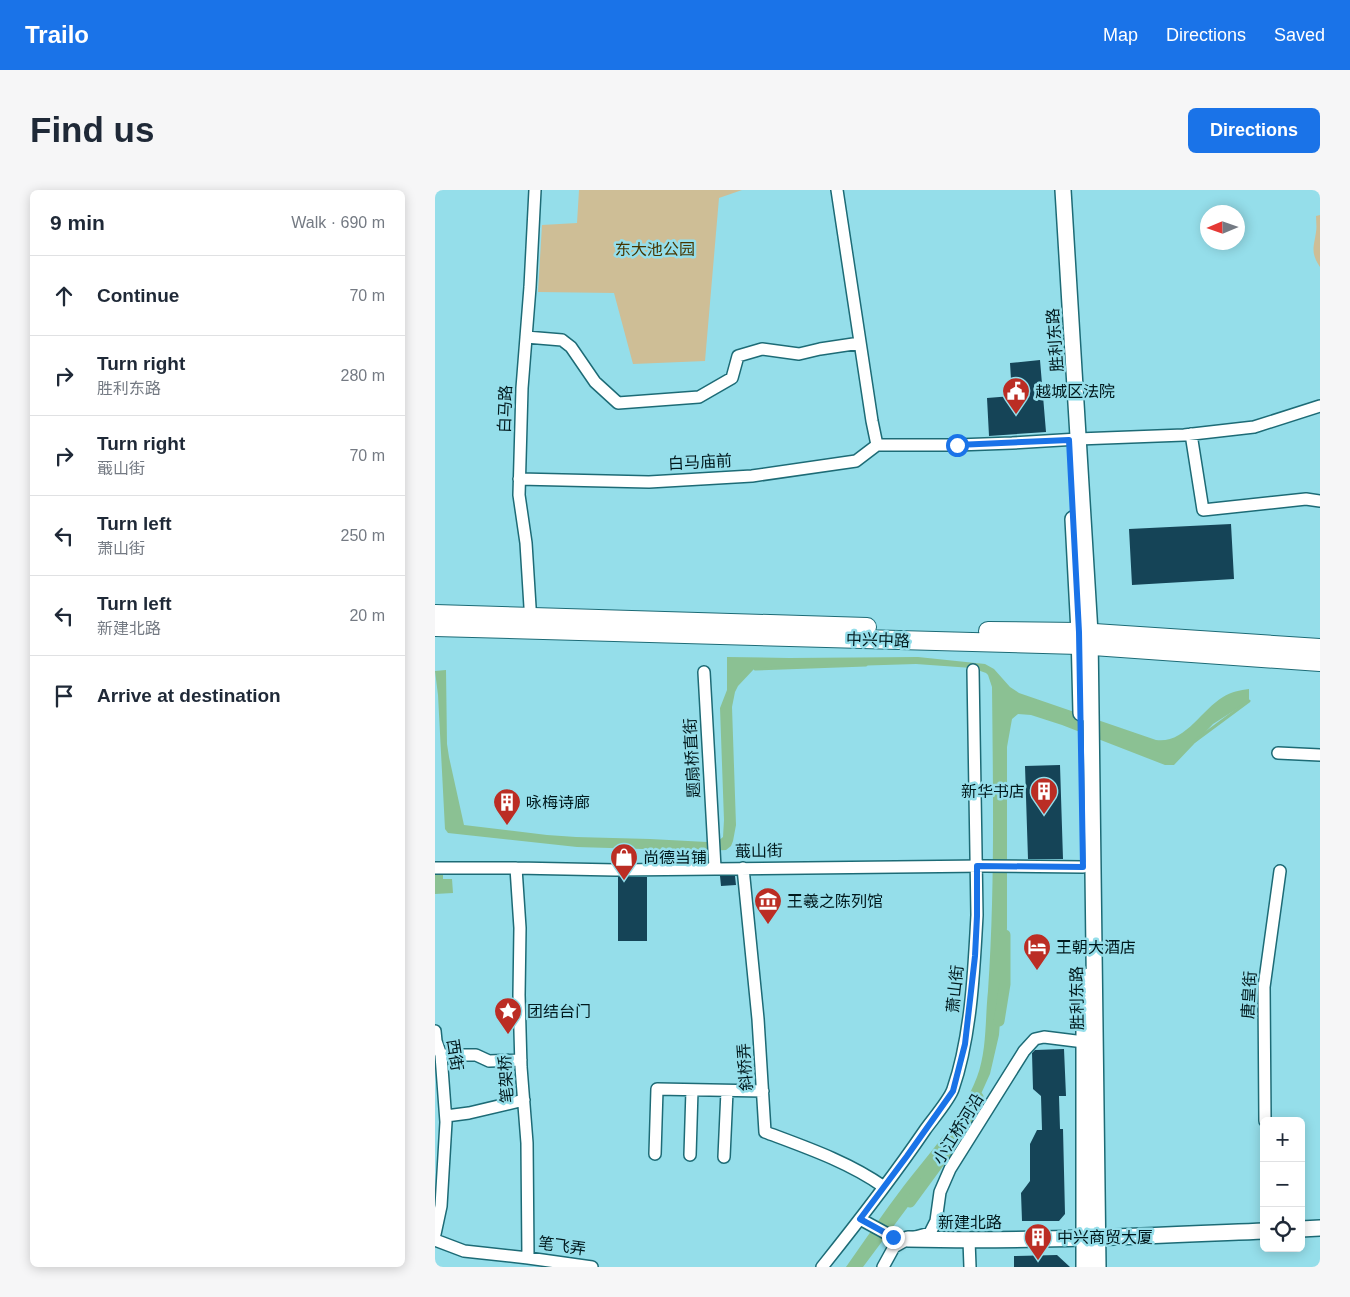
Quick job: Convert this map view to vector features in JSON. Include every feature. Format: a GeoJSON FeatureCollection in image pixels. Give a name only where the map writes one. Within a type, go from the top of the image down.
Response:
{"type":"FeatureCollection","features":[{"type":"Feature","properties":{"kind":"main road","name":"胜利东路"},"geometry":{"type":"LineString","coordinates":[[1055,190],[1074,439]]}},
{"type":"Feature","properties":{"kind":"main road","name":"胜利东路"},"geometry":{"type":"LineString","coordinates":[[1063,190],[1085,639],[1091,1238],[1084,1267]]}},
{"type":"Feature","properties":{"kind":"main road","name":"中兴中路"},"geometry":{"type":"LineString","coordinates":[[435,614],[531,624]]}},
{"type":"Feature","properties":{"kind":"main road","name":"中兴中路"},"geometry":{"type":"LineString","coordinates":[[435,627],[531,624],[1085,639],[1320,648]]}},
{"type":"Feature","properties":{"kind":"main road","name":"中兴中路"},"geometry":{"type":"LineString","coordinates":[[1085,639],[1320,662]]}},
{"type":"Feature","properties":{"kind":"main road","name":"胜利东路"},"geometry":{"type":"LineString","coordinates":[[1086,742],[1083,867],[1084,1042],[1091,1238],[1098,1267]]}},
{"type":"Feature","properties":{"kind":"main road"},"geometry":{"type":"LineString","coordinates":[[1305,1229],[1320,1228]]}},
{"type":"Feature","properties":{"kind":"main road","name":"新建北路"},"geometry":{"type":"LineString","coordinates":[[901,1238],[969,1240],[1091,1238],[1260,1231]]}},
{"type":"Feature","properties":{"kind":"street","name":"白马路"},"geometry":{"type":"LineString","coordinates":[[531,624],[526,543],[519,495],[519,478],[522,388],[535,190]]}},
{"type":"Feature","properties":{"kind":"street"},"geometry":{"type":"LineString","coordinates":[[837,190],[871,421],[877,445],[957,445],[1191,434],[1254,427],[1320,406]]}},
{"type":"Feature","properties":{"kind":"street"},"geometry":{"type":"LineString","coordinates":[[526,337],[562,340],[571,346],[595,382],[618,403],[699,397],[732,378],[739,356],[762,349],[799,354],[860,343]]}},
{"type":"Feature","properties":{"kind":"street"},"geometry":{"type":"LineString","coordinates":[[1191,434],[1203,510],[1306,499],[1320,501]]}},
{"type":"Feature","properties":{"kind":"street","name":"白马庙前"},"geometry":{"type":"LineString","coordinates":[[519,478],[649,482],[752,476],[856,461],[877,445]]}},
{"type":"Feature","properties":{"kind":"street","name":"萧山街"},"geometry":{"type":"LineString","coordinates":[[822,1267],[863,1221],[884,1187],[953,1091],[965,1044],[975,956],[980,866],[973,670]]}},
{"type":"Feature","properties":{"kind":"street","name":"题扇桥直街"},"geometry":{"type":"LineString","coordinates":[[704,672],[715,868]]}},
{"type":"Feature","properties":{"kind":"street"},"geometry":{"type":"LineString","coordinates":[[1278,753],[1320,755]]}},
{"type":"Feature","properties":{"kind":"street","name":"蕺山街"},"geometry":{"type":"LineString","coordinates":[[435,868],[616,870],[980,866],[1083,867]]}},
{"type":"Feature","properties":{"kind":"street","name":"笔架桥"},"geometry":{"type":"LineString","coordinates":[[516,868],[521,928],[519,995],[521,1060],[527,1143],[528,1258]]}},
{"type":"Feature","properties":{"kind":"street","name":"斜桥弄"},"geometry":{"type":"LineString","coordinates":[[743,868],[758,1019],[765,1132],[811,1149],[876,1181],[884,1187]]}},
{"type":"Feature","properties":{"kind":"street","name":"唐皇街"},"geometry":{"type":"LineString","coordinates":[[1265,1117],[1264,986],[1280,871]]}},
{"type":"Feature","properties":{"kind":"street","name":"西街"},"geometry":{"type":"LineString","coordinates":[[435,1031],[441,1055],[439,1082],[446,1116],[441,1206],[435,1234]]}},
{"type":"Feature","properties":{"kind":"street","name":"小江桥河沿"},"geometry":{"type":"LineString","coordinates":[[883,1267],[901,1238],[929,1233],[935,1220],[940,1192],[950,1169],[1002,1090],[1025,1051],[1035,1039],[1044,1037],[1084,1042]]}},
{"type":"Feature","properties":{"kind":"street"},"geometry":{"type":"LineString","coordinates":[[441,1055],[476,1055],[489,1061],[521,1060]]}},
{"type":"Feature","properties":{"kind":"street"},"geometry":{"type":"LineString","coordinates":[[655,1154],[657,1089],[763,1091]]}},
{"type":"Feature","properties":{"kind":"street"},"geometry":{"type":"LineString","coordinates":[[690,1155],[692,1090]]}},
{"type":"Feature","properties":{"kind":"street"},"geometry":{"type":"LineString","coordinates":[[724,1156],[727,1090]]}},
{"type":"Feature","properties":{"kind":"street"},"geometry":{"type":"LineString","coordinates":[[446,1116],[469,1113],[524,1100]]}},
{"type":"Feature","properties":{"kind":"street","name":"新建北路"},"geometry":{"type":"LineString","coordinates":[[863,1221],[901,1238]]}},
{"type":"Feature","properties":{"kind":"street","name":"笔飞弄"},"geometry":{"type":"LineString","coordinates":[[435,1234],[464,1250],[592,1267]]}},
{"type":"Feature","properties":{"kind":"street"},"geometry":{"type":"LineString","coordinates":[[969,1240],[970,1267]]}},
{"type":"Feature","properties":{"kind":"green space","name":"东大池公园"},"geometry":{"type":"Polygon","coordinates":[[[579,190],[742,190],[719,198],[705,361],[633,364],[614,293],[538,292],[542,225],[577,223],[579,190]]]}},
{"type":"Feature","properties":{"kind":"green space"},"geometry":{"type":"Polygon","coordinates":[[[1320,215],[1320,267],[1314,250],[1316,216],[1320,215]]]}},
{"type":"Feature","properties":{"kind":"shaded area"},"geometry":{"type":"Polygon","coordinates":[[[727,657],[918,657],[985,664],[994,669],[1010,687],[1019,693],[1156,740],[1176,737],[1223,697],[1249,689],[1249,701],[1213,724],[1174,765],[1165,765],[1031,715],[1018,714],[1012,719],[1007,747],[1007,928],[999,1035],[990,1074],[976,1105],[910,1204],[863,1267],[846,1267],[954,1121],[977,1077],[983,1057],[993,877],[992,687],[988,675],[972,668],[916,664],[754,669],[738,686],[732,707],[736,825],[731,846],[726,850],[577,847],[448,833],[445,829],[435,671],[446,670],[447,744],[464,825],[576,837],[718,841],[723,837],[724,820],[720,708],[727,690],[727,657]]]}},
{"type":"Feature","properties":{"kind":"shaded area"},"geometry":{"type":"Polygon","coordinates":[[[435,873],[443,873],[443,879],[452,879],[453,893],[435,894],[435,873]]]}},
{"type":"Feature","properties":{"kind":"building","name":"越城区法院"},"geometry":{"type":"Polygon","coordinates":[[[1040,360],[1046,432],[989,436],[987,398],[1012,396],[1010,363],[1040,360]]]}},
{"type":"Feature","properties":{"kind":"building"},"geometry":{"type":"Polygon","coordinates":[[[1231,524],[1234,579],[1132,585],[1129,529],[1231,524]]]}},
{"type":"Feature","properties":{"kind":"building","name":"新华书店"},"geometry":{"type":"Polygon","coordinates":[[[1060,765],[1063,859],[1028,859],[1025,766],[1060,765]]]}},
{"type":"Feature","properties":{"kind":"building"},"geometry":{"type":"Polygon","coordinates":[[[720,876],[735,876],[736,885],[721,886],[720,876]]]}},
{"type":"Feature","properties":{"kind":"building"},"geometry":{"type":"Polygon","coordinates":[[[618,877],[647,877],[647,941],[618,941],[618,877]]]}},
{"type":"Feature","properties":{"kind":"building"},"geometry":{"type":"Polygon","coordinates":[[[1064,1049],[1066,1096],[1059,1096],[1060,1129],[1063,1129],[1065,1214],[1059,1221],[1022,1221],[1021,1193],[1030,1181],[1030,1144],[1037,1130],[1042,1130],[1041,1096],[1033,1089],[1032,1053],[1035,1050],[1064,1049]]]}},
{"type":"Feature","properties":{"kind":"building","name":"中兴商贸大厦"},"geometry":{"type":"Polygon","coordinates":[[[1057,1255],[1070,1267],[1014,1267],[1014,1256],[1057,1255]]]}},
{"type":"Feature","properties":{"kind":"waterway"},"geometry":{"type":"LineString","coordinates":[[755,669],[866,665]]}},
{"type":"Feature","properties":{"kind":"waterway"},"geometry":{"type":"LineString","coordinates":[[1195,741],[1249,701]]}},
{"type":"Feature","properties":{"kind":"waterway"},"geometry":{"type":"LineString","coordinates":[[999,1021],[1005,984],[1005,935]]}},
{"type":"Feature","properties":{"kind":"waterway"},"geometry":{"type":"LineString","coordinates":[[910,1202],[965,1127],[978,1097]]}},
{"type":"Feature","properties":{"kind":"place","name":"越城区法院"},"geometry":{"type":"Point","coordinates":[1016,415]}},
{"type":"Feature","properties":{"kind":"place","name":"新华书店"},"geometry":{"type":"Point","coordinates":[1044,815]}},
{"type":"Feature","properties":{"kind":"place","name":"咏梅诗廊"},"geometry":{"type":"Point","coordinates":[507,826]}},
{"type":"Feature","properties":{"kind":"place","name":"尚德当铺"},"geometry":{"type":"Point","coordinates":[624,881]}},
{"type":"Feature","properties":{"kind":"place","name":"王羲之陈列馆"},"geometry":{"type":"Point","coordinates":[768,925]}},
{"type":"Feature","properties":{"kind":"place","name":"王朝大酒店"},"geometry":{"type":"Point","coordinates":[1037,971]}},
{"type":"Feature","properties":{"kind":"place","name":"团结台门"},"geometry":{"type":"Point","coordinates":[508,1035]}},
{"type":"Feature","properties":{"kind":"place","name":"中兴商贸大厦"},"geometry":{"type":"Point","coordinates":[1038,1261]}},
{"type":"Feature","properties":{"kind":"route"},"geometry":{"type":"LineString","coordinates":[[893,1237],[860,1219],[953,1091],[965,1044],[975,956],[977,866],[1083,867],[1079,632],[1069,440],[957,445]]}}]}
